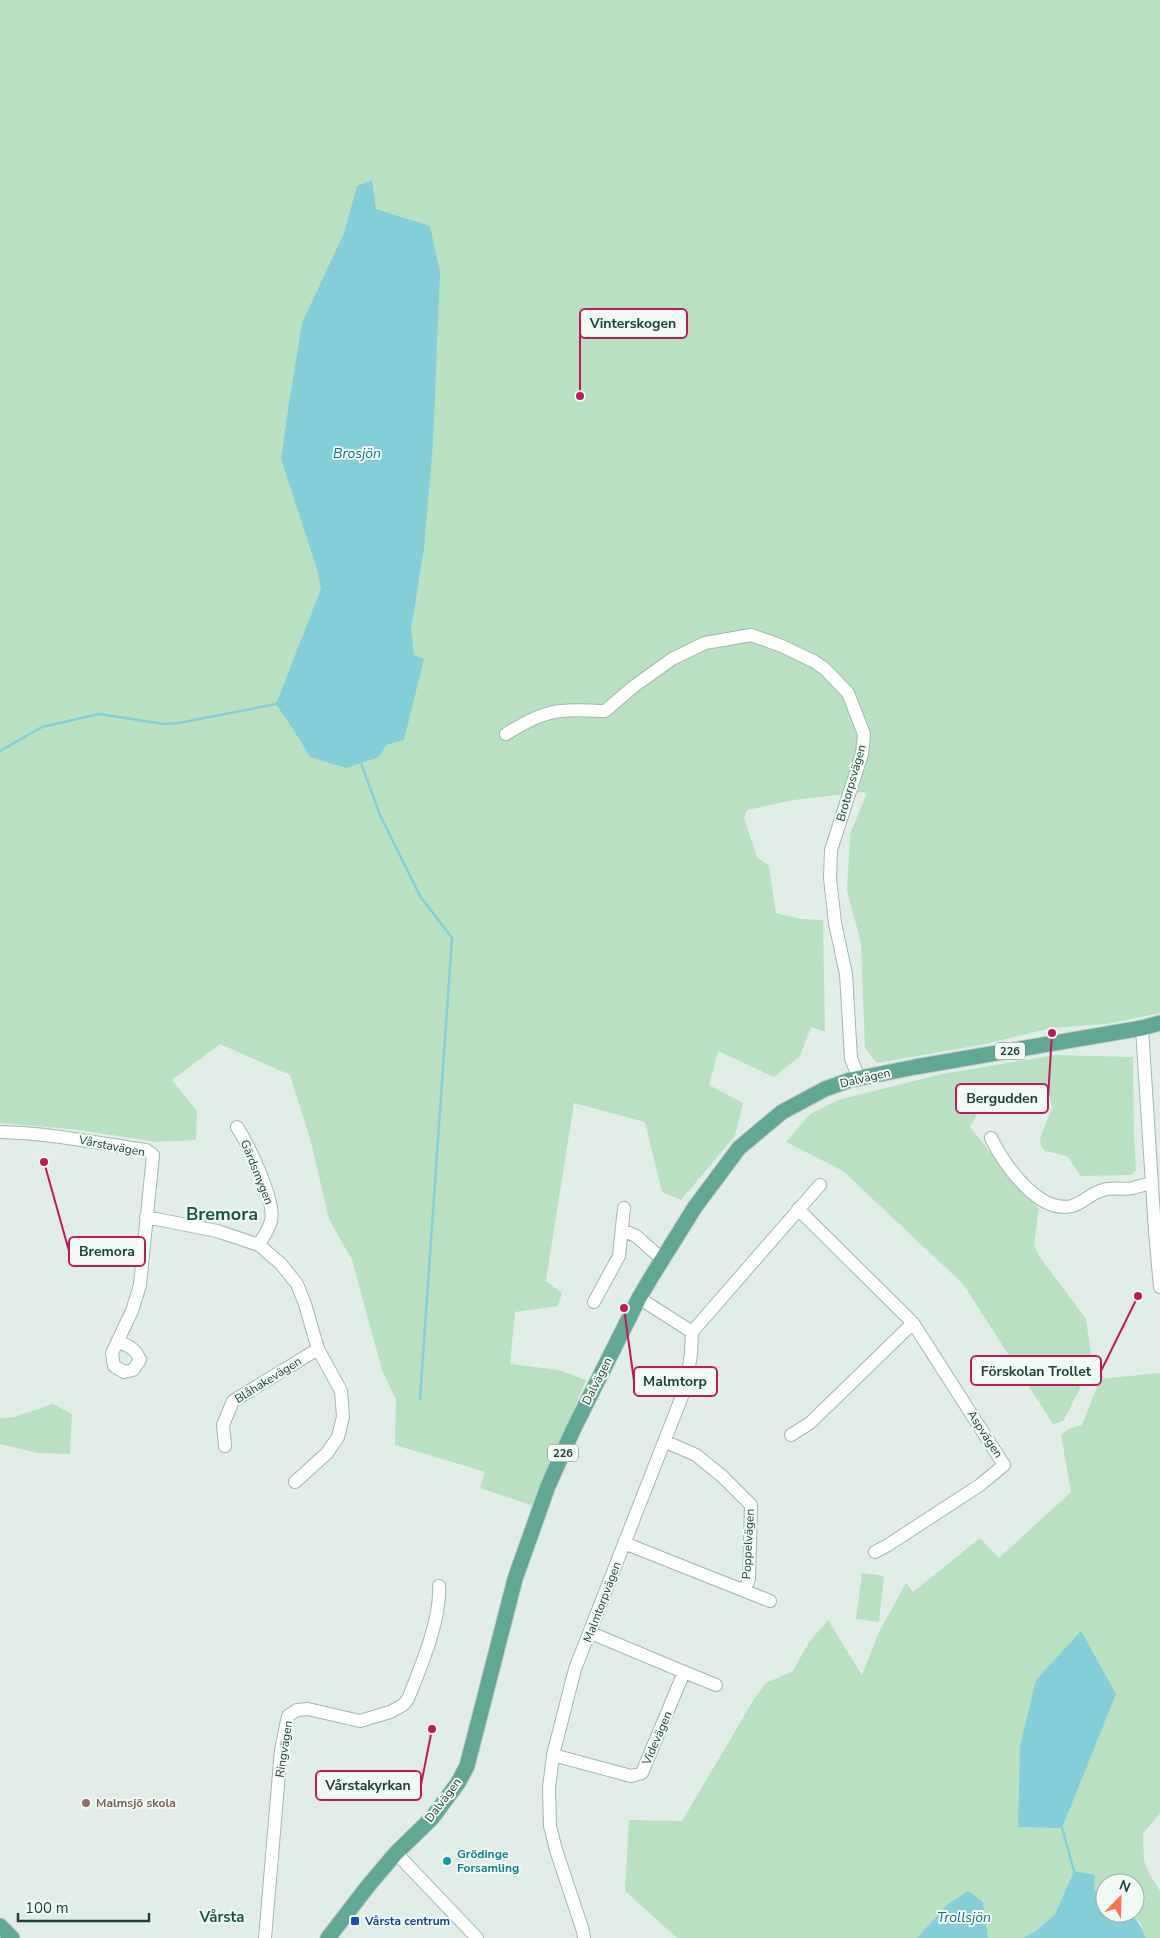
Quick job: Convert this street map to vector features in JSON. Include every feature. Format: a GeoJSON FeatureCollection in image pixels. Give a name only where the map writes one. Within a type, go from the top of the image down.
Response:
{"type":"FeatureCollection","features":[{"type":"Feature","properties":{"kind":"main road","name":"Dalvägen"},"geometry":{"type":"LineString","coordinates":[[328,1938],[396,1853],[432,1818],[458,1783],[467,1766],[511,1593],[548,1486],[573,1430],[639,1298],[695,1207],[726,1164],[754,1134],[782,1112],[837,1084],[915,1067],[1142,1028],[1160,1023]]}},
{"type":"Feature","properties":{"kind":"main road"},"geometry":{"type":"LineString","coordinates":[[0,1926],[12,1938]]}},
{"type":"Feature","properties":{"kind":"street","name":"Brotorpsvägen"},"geometry":{"type":"LineString","coordinates":[[506,734],[547,713],[562,710],[605,711],[633,687],[672,659],[705,643],[751,635],[782,646],[825,669],[848,692],[864,734],[862,754],[832,850],[830,878],[835,923],[846,974],[852,1058],[859,1079]]}},
{"type":"Feature","properties":{"kind":"street"},"geometry":{"type":"LineString","coordinates":[[1142,1028],[1160,1287]]}},
{"type":"Feature","properties":{"kind":"street","name":"Gärdsmygen"},"geometry":{"type":"LineString","coordinates":[[237,1127],[247,1142],[272,1206],[271,1221],[259,1245]]}},
{"type":"Feature","properties":{"kind":"street","name":"Vårstavägen"},"geometry":{"type":"LineString","coordinates":[[0,1132],[33,1133],[146,1150],[153,1156],[140,1285],[132,1311],[118,1342]]}},
{"type":"Feature","properties":{"kind":"street"},"geometry":{"type":"LineString","coordinates":[[991,1138],[1004,1158],[1030,1190],[1044,1202],[1056,1207],[1075,1205],[1102,1190],[1132,1188],[1143,1184],[1152,1184]]}},
{"type":"Feature","properties":{"kind":"street"},"geometry":{"type":"LineString","coordinates":[[639,1298],[692,1332],[820,1185]]}},
{"type":"Feature","properties":{"kind":"street"},"geometry":{"type":"LineString","coordinates":[[594,1302],[618,1256],[624,1208]]}},
{"type":"Feature","properties":{"kind":"street","name":"Aspvägen"},"geometry":{"type":"LineString","coordinates":[[798,1209],[913,1323],[1004,1465],[972,1490],[888,1546],[875,1552]]}},
{"type":"Feature","properties":{"kind":"street"},"geometry":{"type":"LineString","coordinates":[[146,1217],[217,1231],[259,1245],[281,1264],[297,1284],[318,1349],[341,1391],[344,1417],[338,1437],[327,1453],[295,1482]]}},
{"type":"Feature","properties":{"kind":"street"},"geometry":{"type":"LineString","coordinates":[[622,1230],[636,1236],[662,1259]]}},
{"type":"Feature","properties":{"kind":"street"},"geometry":{"type":"LineString","coordinates":[[791,1434],[810,1423],[913,1323]]}},
{"type":"Feature","properties":{"kind":"street","name":"Malmtorpvägen"},"geometry":{"type":"LineString","coordinates":[[584,1938],[550,1826],[549,1788],[553,1755],[576,1669],[624,1543],[666,1442],[686,1386],[692,1332]]}},
{"type":"Feature","properties":{"kind":"street","name":"Blåhakevägen"},"geometry":{"type":"LineString","coordinates":[[225,1446],[223,1425],[233,1401],[318,1349]]}},
{"type":"Feature","properties":{"kind":"street","name":"Poppelvägen"},"geometry":{"type":"LineString","coordinates":[[624,1543],[744,1591],[749,1579],[752,1505],[723,1477],[696,1455],[666,1442]]}},
{"type":"Feature","properties":{"kind":"street","name":"Ringvägen"},"geometry":{"type":"LineString","coordinates":[[265,1938],[281,1750],[288,1716],[298,1710],[308,1709],[360,1721],[390,1712],[403,1705],[408,1699],[413,1686],[436,1617],[440,1599],[439,1586]]}},
{"type":"Feature","properties":{"kind":"street"},"geometry":{"type":"LineString","coordinates":[[744,1591],[770,1601]]}},
{"type":"Feature","properties":{"kind":"street"},"geometry":{"type":"LineString","coordinates":[[591,1633],[716,1685]]}},
{"type":"Feature","properties":{"kind":"street","name":"Videvägen"},"geometry":{"type":"LineString","coordinates":[[553,1755],[631,1776],[642,1773],[684,1672]]}},
{"type":"Feature","properties":{"kind":"street"},"geometry":{"type":"LineString","coordinates":[[396,1853],[469,1935]]}},
{"type":"Feature","properties":{"kind":"green space"},"geometry":{"type":"Polygon","coordinates":[[[0,0],[1160,0],[1160,1013],[1107,1024],[1051,1028],[986,1044],[877,1063],[865,1048],[861,943],[847,891],[850,834],[867,793],[794,800],[747,810],[744,818],[757,857],[769,866],[776,913],[801,919],[823,920],[825,1032],[811,1027],[800,1056],[774,1077],[718,1051],[709,1085],[743,1103],[735,1136],[681,1200],[662,1192],[645,1122],[574,1103],[546,1281],[562,1293],[558,1306],[515,1312],[510,1364],[559,1370],[586,1380],[534,1506],[480,1488],[485,1472],[395,1445],[396,1400],[382,1370],[352,1260],[329,1219],[311,1142],[290,1075],[220,1044],[172,1080],[197,1111],[196,1140],[155,1142],[80,1130],[0,1123],[0,0]]]}},
{"type":"Feature","properties":{"kind":"green space"},"geometry":{"type":"Polygon","coordinates":[[[1055,1055],[1133,1057],[1136,1170],[1131,1175],[1081,1176],[1067,1156],[1045,1151],[1041,1146],[1040,1138],[1052,1108],[1049,1095],[1004,1099],[988,1105],[979,1112],[970,1127],[1012,1179],[1039,1208],[1034,1245],[1039,1256],[1086,1319],[1091,1353],[1084,1380],[1064,1420],[1053,1424],[963,1284],[843,1171],[786,1142],[810,1114],[838,1100],[942,1074],[1055,1055]]]}},
{"type":"Feature","properties":{"kind":"green space"},"geometry":{"type":"Polygon","coordinates":[[[1160,1373],[1160,1814],[1143,1833],[1144,1860],[1150,1875],[1160,1891],[1160,1938],[1146,1938],[1140,1923],[1145,1923],[1145,1873],[1095,1873],[1095,1891],[1074,1871],[1055,1914],[1036,1931],[1023,1938],[988,1938],[983,1902],[917,1938],[677,1938],[625,1891],[629,1820],[682,1821],[754,1699],[766,1683],[793,1671],[809,1642],[828,1620],[862,1675],[879,1632],[906,1583],[913,1592],[980,1538],[999,1558],[1071,1492],[1061,1435],[1069,1429],[1082,1425],[1100,1379],[1160,1373]]]}},
{"type":"Feature","properties":{"kind":"green space"},"geometry":{"type":"Polygon","coordinates":[[[53,1404],[72,1414],[70,1454],[38,1453],[0,1444],[0,1418],[14,1417],[53,1404]]]}},
{"type":"Feature","properties":{"kind":"green space"},"geometry":{"type":"Polygon","coordinates":[[[862,1573],[884,1576],[879,1622],[856,1619],[862,1573]]]}},
{"type":"Feature","properties":{"kind":"water","name":"Brosjön"},"geometry":{"type":"Polygon","coordinates":[[[372,180],[376,209],[430,226],[440,272],[433,443],[424,548],[411,629],[414,655],[424,659],[404,740],[386,745],[379,757],[346,768],[310,757],[276,704],[321,589],[317,569],[281,459],[302,323],[344,233],[357,186],[372,180]]]}},
{"type":"Feature","properties":{"kind":"water"},"geometry":{"type":"Polygon","coordinates":[[[1081,1631],[1116,1694],[1062,1828],[1018,1827],[1020,1746],[1036,1680],[1081,1631]]]}},
{"type":"Feature","properties":{"kind":"water","name":"Trollsjön"},"geometry":{"type":"Polygon","coordinates":[[[1074,1871],[1095,1875],[1095,1923],[1138,1923],[1146,1938],[1023,1938],[1036,1931],[1055,1914],[1074,1871]]]}},
{"type":"Feature","properties":{"kind":"water","name":"Trollsjön"},"geometry":{"type":"Polygon","coordinates":[[[968,1891],[983,1902],[988,1938],[917,1938],[948,1904],[968,1891]]]}},
{"type":"Feature","properties":{"kind":"waterway"},"geometry":{"type":"LineString","coordinates":[[0,751],[42,727],[99,714],[164,724],[179,723],[276,704]]}},
{"type":"Feature","properties":{"kind":"waterway"},"geometry":{"type":"LineString","coordinates":[[361,763],[380,815],[420,896],[452,938],[420,1399]]}},
{"type":"Feature","properties":{"kind":"waterway"},"geometry":{"type":"LineString","coordinates":[[1062,1828],[1074,1871]]}},
{"type":"Feature","properties":{"kind":"place","name":"Vinterskogen"},"geometry":{"type":"Point","coordinates":[580,396]}},
{"type":"Feature","properties":{"kind":"place","name":"Bergudden"},"geometry":{"type":"Point","coordinates":[1052,1033]}},
{"type":"Feature","properties":{"kind":"place","name":"Bremora"},"geometry":{"type":"Point","coordinates":[44,1162]}},
{"type":"Feature","properties":{"kind":"place","name":"Förskolan Trollet"},"geometry":{"type":"Point","coordinates":[1138,1296]}},
{"type":"Feature","properties":{"kind":"place","name":"Malmtorp"},"geometry":{"type":"Point","coordinates":[624,1308]}},
{"type":"Feature","properties":{"kind":"place","name":"Vårstakyrkan"},"geometry":{"type":"Point","coordinates":[432,1729]}},
{"type":"Feature","properties":{"kind":"place","name":"Malmsjö skola"},"geometry":{"type":"Point","coordinates":[86,1803]}},
{"type":"Feature","properties":{"kind":"place","name":"Grödinge Forsamling"},"geometry":{"type":"Point","coordinates":[447,1861]}},
{"type":"Feature","properties":{"kind":"place","name":"Vårsta centrum"},"geometry":{"type":"Point","coordinates":[355,1921]}},
{"type":"Feature","properties":{"kind":"district","name":"Bremora"},"geometry":{"type":"Point","coordinates":[222,1214]}},
{"type":"Feature","properties":{"kind":"district","name":"Vårsta"},"geometry":{"type":"Point","coordinates":[222,1917]}}]}
